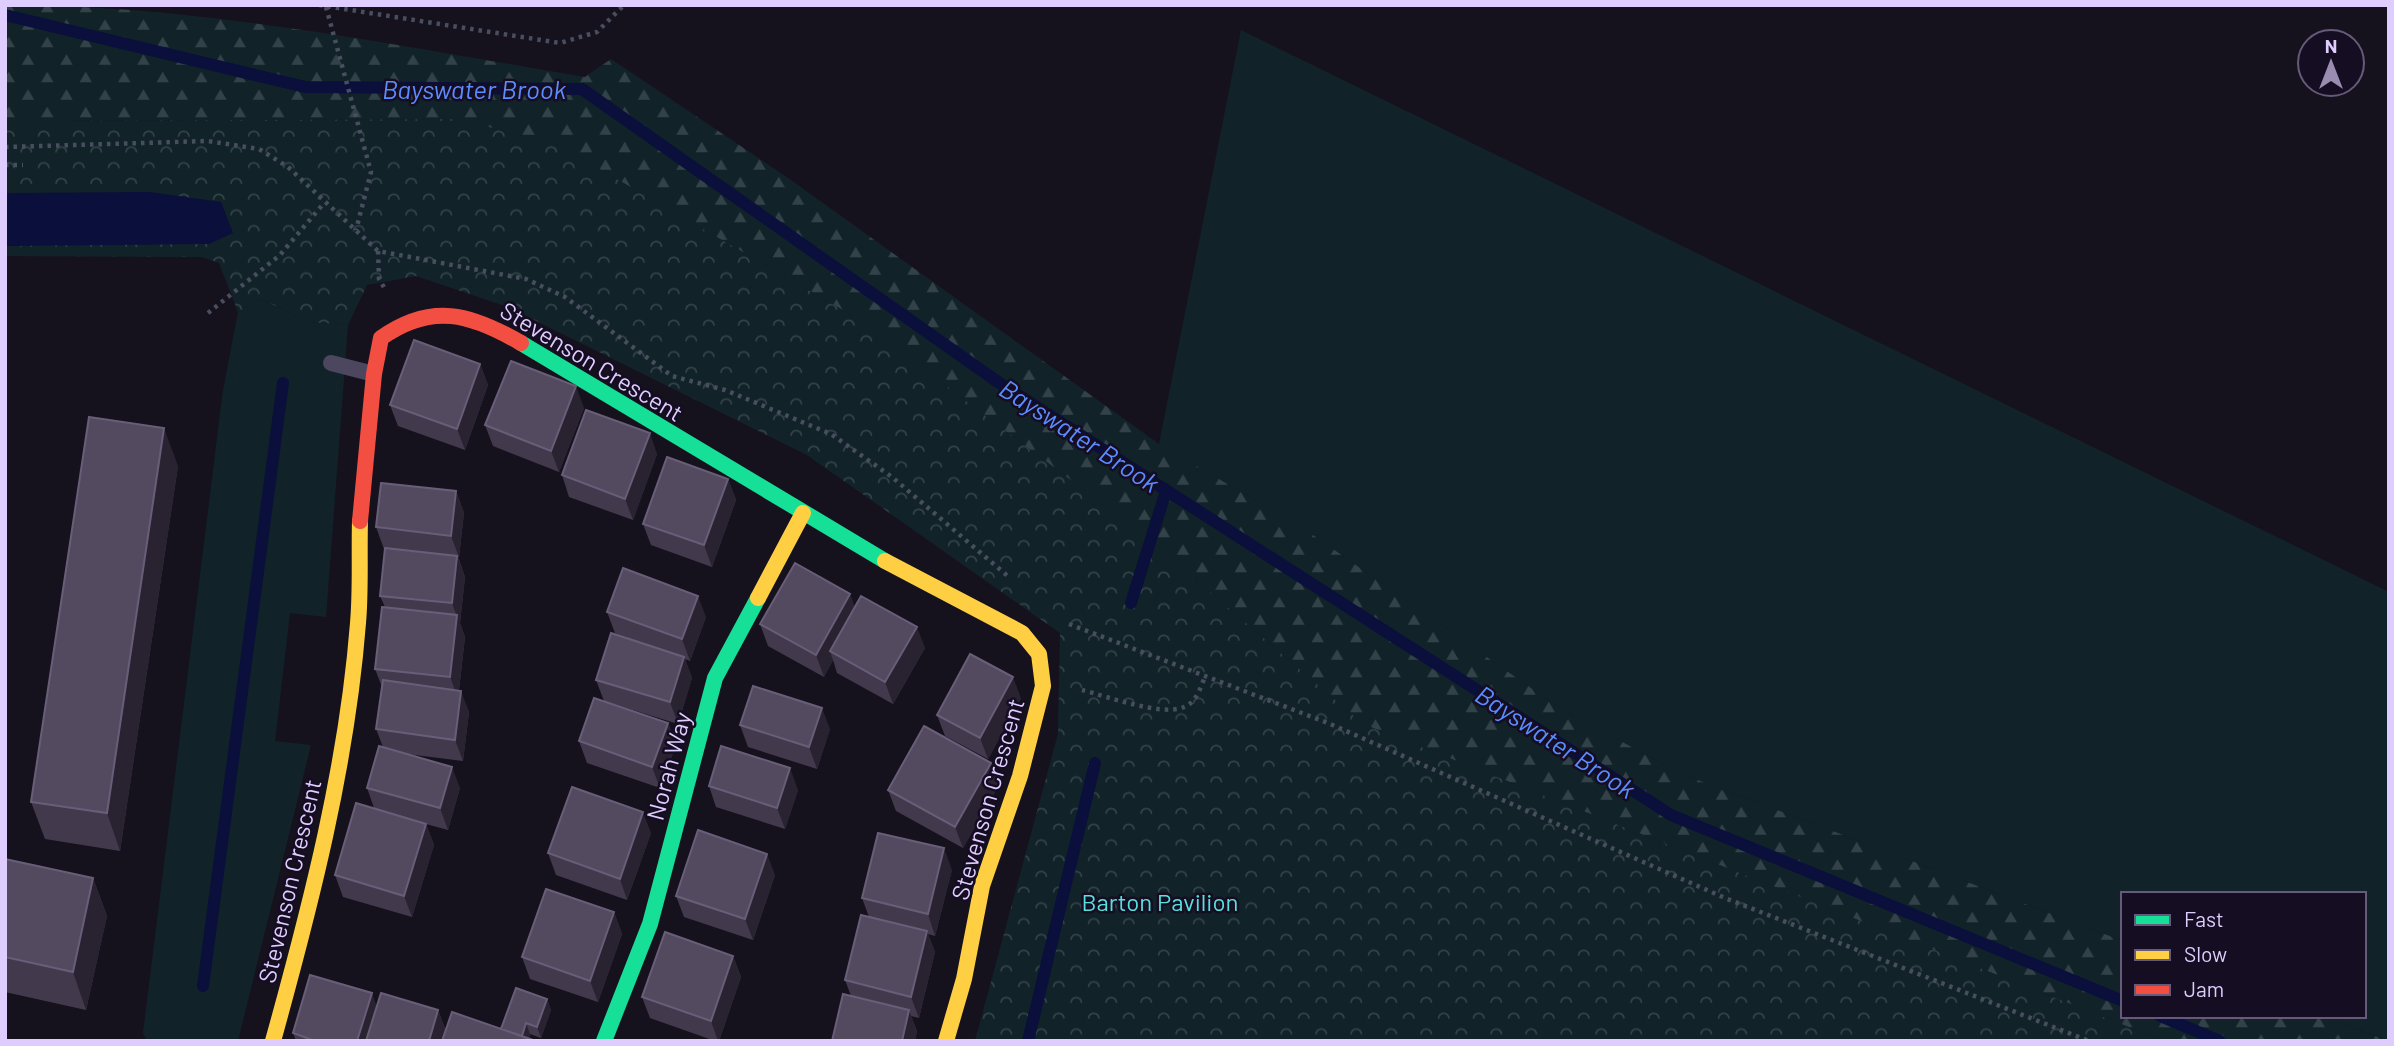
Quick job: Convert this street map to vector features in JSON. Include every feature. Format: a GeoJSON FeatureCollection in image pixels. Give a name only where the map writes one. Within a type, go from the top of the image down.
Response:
{"type":"FeatureCollection","features":[{"type":"Feature","properties":{"kind":"street","name":"Stevenson Crescent"},"geometry":{"type":"LineString","coordinates":[[273,1041],[307,918],[342,748],[358,622],[360,509],[380,338],[403,320],[421,315],[485,322],[914,578],[1022,633],[1039,654],[1044,687],[1020,776],[982,886],[964,979],[946,1041]]}},
{"type":"Feature","properties":{"kind":"street","name":"Norah Way"},"geometry":{"type":"LineString","coordinates":[[604,1041],[650,924],[715,678],[803,513]]}},
{"type":"Feature","properties":{"kind":"lane"},"geometry":{"type":"LineString","coordinates":[[331,363],[374,374]]}},
{"type":"Feature","properties":{"kind":"path"},"geometry":{"type":"LineString","coordinates":[[319,5],[560,43],[597,32],[624,5]]}},
{"type":"Feature","properties":{"kind":"path"},"geometry":{"type":"LineString","coordinates":[[326,7],[349,100],[371,172],[356,230]]}},
{"type":"Feature","properties":{"kind":"path"},"geometry":{"type":"LineString","coordinates":[[5,147],[208,141],[259,149],[288,167],[378,251],[526,279],[565,297],[672,376],[725,390],[831,434],[892,477],[1019,586]]}},
{"type":"Feature","properties":{"kind":"path"},"geometry":{"type":"LineString","coordinates":[[5,165],[23,165]]}},
{"type":"Feature","properties":{"kind":"path"},"geometry":{"type":"LineString","coordinates":[[208,313],[281,255],[324,203]]}},
{"type":"Feature","properties":{"kind":"path"},"geometry":{"type":"LineString","coordinates":[[1061,621],[1328,723],[1725,898],[2088,1041]]}},
{"type":"Feature","properties":{"kind":"path"},"geometry":{"type":"LineString","coordinates":[[1044,687],[1067,687],[1165,710],[1186,707],[1197,695],[1205,676]]}},
{"type":"Feature","properties":{"kind":"green space"},"geometry":{"type":"Polygon","coordinates":[[[5,5],[78,7],[224,19],[369,40],[585,77],[611,59],[788,178],[1159,444],[1306,530],[1561,709],[1682,774],[2121,940],[2121,1018],[2327,1018],[2388,1041],[2164,1041],[1363,724],[1151,541],[858,319],[558,145],[456,119],[5,121],[5,5]]]}},
{"type":"Feature","properties":{"kind":"green space"},"geometry":{"type":"Polygon","coordinates":[[[1241,30],[2389,592],[2389,1041],[2327,1018],[2366,1018],[2366,892],[2121,892],[2121,940],[1682,774],[1561,709],[1306,530],[1159,444],[1241,30]]]}},
{"type":"Feature","properties":{"kind":"green space","name":"Barton Pavilion"},"geometry":{"type":"Polygon","coordinates":[[[456,119],[558,145],[858,319],[1151,541],[1363,724],[2164,1041],[975,1041],[1058,734],[1060,633],[807,455],[508,307],[416,276],[367,285],[348,325],[309,322],[261,299],[238,312],[219,263],[202,257],[5,256],[5,121],[456,119]]]}},
{"type":"Feature","properties":{"kind":"green space"},"geometry":{"type":"Polygon","coordinates":[[[261,299],[309,322],[348,325],[326,617],[290,613],[275,741],[311,745],[238,1041],[147,1041],[143,1033],[223,390],[238,312],[261,299]]]}},
{"type":"Feature","properties":{"kind":"shaded area"},"geometry":{"type":"Polygon","coordinates":[[[150,192],[221,202],[233,233],[209,244],[5,246],[5,193],[150,192]]]}},
{"type":"Feature","properties":{"kind":"building"},"geometry":{"type":"Polygon","coordinates":[[[414,340],[480,364],[457,429],[390,405],[414,340]]]}},
{"type":"Feature","properties":{"kind":"building"},"geometry":{"type":"Polygon","coordinates":[[[511,361],[576,386],[551,451],[485,425],[511,361]]]}},
{"type":"Feature","properties":{"kind":"building"},"geometry":{"type":"Polygon","coordinates":[[[586,410],[650,433],[625,499],[562,475],[586,410]]]}},
{"type":"Feature","properties":{"kind":"building"},"geometry":{"type":"Polygon","coordinates":[[[89,417],[164,428],[107,813],[31,802],[89,417]]]}},
{"type":"Feature","properties":{"kind":"building"},"geometry":{"type":"Polygon","coordinates":[[[667,457],[728,479],[704,545],[643,524],[667,457]]]}},
{"type":"Feature","properties":{"kind":"building"},"geometry":{"type":"Polygon","coordinates":[[[381,483],[456,491],[451,536],[376,527],[381,483]]]}},
{"type":"Feature","properties":{"kind":"building"},"geometry":{"type":"Polygon","coordinates":[[[385,548],[457,556],[452,603],[380,596],[385,548]]]}},
{"type":"Feature","properties":{"kind":"building"},"geometry":{"type":"Polygon","coordinates":[[[795,563],[850,594],[816,655],[760,624],[795,563]]]}},
{"type":"Feature","properties":{"kind":"building"},"geometry":{"type":"Polygon","coordinates":[[[623,568],[698,596],[682,639],[607,612],[623,568]]]}},
{"type":"Feature","properties":{"kind":"building"},"geometry":{"type":"Polygon","coordinates":[[[861,596],[917,627],[885,682],[830,651],[861,596]]]}},
{"type":"Feature","properties":{"kind":"building"},"geometry":{"type":"Polygon","coordinates":[[[382,607],[457,615],[450,677],[375,669],[382,607]]]}},
{"type":"Feature","properties":{"kind":"building"},"geometry":{"type":"Polygon","coordinates":[[[611,633],[684,657],[670,702],[596,680],[611,633]]]}},
{"type":"Feature","properties":{"kind":"building"},"geometry":{"type":"Polygon","coordinates":[[[970,654],[1013,677],[980,738],[937,715],[970,654]]]}},
{"type":"Feature","properties":{"kind":"building"},"geometry":{"type":"Polygon","coordinates":[[[383,680],[461,691],[455,740],[376,729],[383,680]]]}},
{"type":"Feature","properties":{"kind":"building"},"geometry":{"type":"Polygon","coordinates":[[[753,686],[822,708],[809,747],[740,725],[753,686]]]}},
{"type":"Feature","properties":{"kind":"building"},"geometry":{"type":"Polygon","coordinates":[[[594,698],[668,723],[652,767],[579,741],[594,698]]]}},
{"type":"Feature","properties":{"kind":"building"},"geometry":{"type":"Polygon","coordinates":[[[924,726],[991,763],[955,827],[888,790],[924,726]]]}},
{"type":"Feature","properties":{"kind":"building"},"geometry":{"type":"Polygon","coordinates":[[[379,746],[452,767],[440,808],[367,788],[379,746]]]}},
{"type":"Feature","properties":{"kind":"building"},"geometry":{"type":"Polygon","coordinates":[[[721,746],[790,768],[777,808],[709,786],[721,746]]]}},
{"type":"Feature","properties":{"kind":"building"},"geometry":{"type":"Polygon","coordinates":[[[572,787],[643,812],[620,879],[548,853],[572,787]]]}},
{"type":"Feature","properties":{"kind":"building"},"geometry":{"type":"Polygon","coordinates":[[[356,803],[426,824],[404,896],[335,875],[356,803]]]}},
{"type":"Feature","properties":{"kind":"building"},"geometry":{"type":"Polygon","coordinates":[[[698,830],[767,854],[745,919],[676,896],[698,830]]]}},
{"type":"Feature","properties":{"kind":"building"},"geometry":{"type":"Polygon","coordinates":[[[878,833],[944,848],[928,914],[862,898],[878,833]]]}},
{"type":"Feature","properties":{"kind":"building"},"geometry":{"type":"Polygon","coordinates":[[[5,859],[93,878],[73,972],[5,957],[5,859]]]}},
{"type":"Feature","properties":{"kind":"building"},"geometry":{"type":"Polygon","coordinates":[[[546,889],[614,912],[590,981],[522,957],[546,889]]]}},
{"type":"Feature","properties":{"kind":"building"},"geometry":{"type":"Polygon","coordinates":[[[861,915],[927,931],[911,997],[845,980],[861,915]]]}},
{"type":"Feature","properties":{"kind":"building"},"geometry":{"type":"Polygon","coordinates":[[[665,932],[733,956],[711,1021],[642,997],[665,932]]]}},
{"type":"Feature","properties":{"kind":"building"},"geometry":{"type":"Polygon","coordinates":[[[310,975],[372,993],[357,1041],[315,1041],[293,1033],[310,975]]]}},
{"type":"Feature","properties":{"kind":"building"},"geometry":{"type":"Polygon","coordinates":[[[516,988],[547,999],[537,1027],[526,1023],[522,1036],[501,1029],[516,988]]]}},
{"type":"Feature","properties":{"kind":"building"},"geometry":{"type":"Polygon","coordinates":[[[381,993],[438,1010],[429,1041],[366,1041],[381,993]]]}},
{"type":"Feature","properties":{"kind":"building"},"geometry":{"type":"Polygon","coordinates":[[[843,994],[909,1010],[902,1041],[832,1041],[843,994]]]}},
{"type":"Feature","properties":{"kind":"building"},"geometry":{"type":"Polygon","coordinates":[[[452,1012],[536,1041],[442,1041],[452,1012]]]}},
{"type":"Feature","properties":{"kind":"waterway","name":"Bayswater Brook"},"geometry":{"type":"LineString","coordinates":[[5,15],[305,87],[582,89],[998,382],[1671,815],[2121,1000]]}},
{"type":"Feature","properties":{"kind":"waterway"},"geometry":{"type":"LineString","coordinates":[[203,986],[283,383]]}},
{"type":"Feature","properties":{"kind":"waterway"},"geometry":{"type":"LineString","coordinates":[[1131,603],[1166,491]]}},
{"type":"Feature","properties":{"kind":"waterway"},"geometry":{"type":"LineString","coordinates":[[1028,1041],[1095,763]]}},
{"type":"Feature","properties":{"kind":"waterway","name":"Bayswater Brook"},"geometry":{"type":"LineString","coordinates":[[2165,1018],[2220,1041]]}},
{"type":"Feature","properties":{"kind":"traffic: fast"},"geometry":{"type":"LineString","coordinates":[[521,343],[885,561]]}},
{"type":"Feature","properties":{"kind":"traffic: fast"},"geometry":{"type":"LineString","coordinates":[[604,1041],[650,924],[715,678],[758,598]]}},
{"type":"Feature","properties":{"kind":"traffic: slow"},"geometry":{"type":"LineString","coordinates":[[758,598],[803,513]]}},
{"type":"Feature","properties":{"kind":"traffic: slow"},"geometry":{"type":"LineString","coordinates":[[273,1041],[314,886],[345,729],[359,610],[360,521]]}},
{"type":"Feature","properties":{"kind":"traffic: slow"},"geometry":{"type":"LineString","coordinates":[[885,561],[1022,633],[1039,654],[1043,686],[1020,776],[982,886],[964,979],[946,1041]]}},
{"type":"Feature","properties":{"kind":"traffic: jam"},"geometry":{"type":"LineString","coordinates":[[360,521],[374,374],[381,338],[417,320],[451,316],[485,325],[521,343]]}}]}
